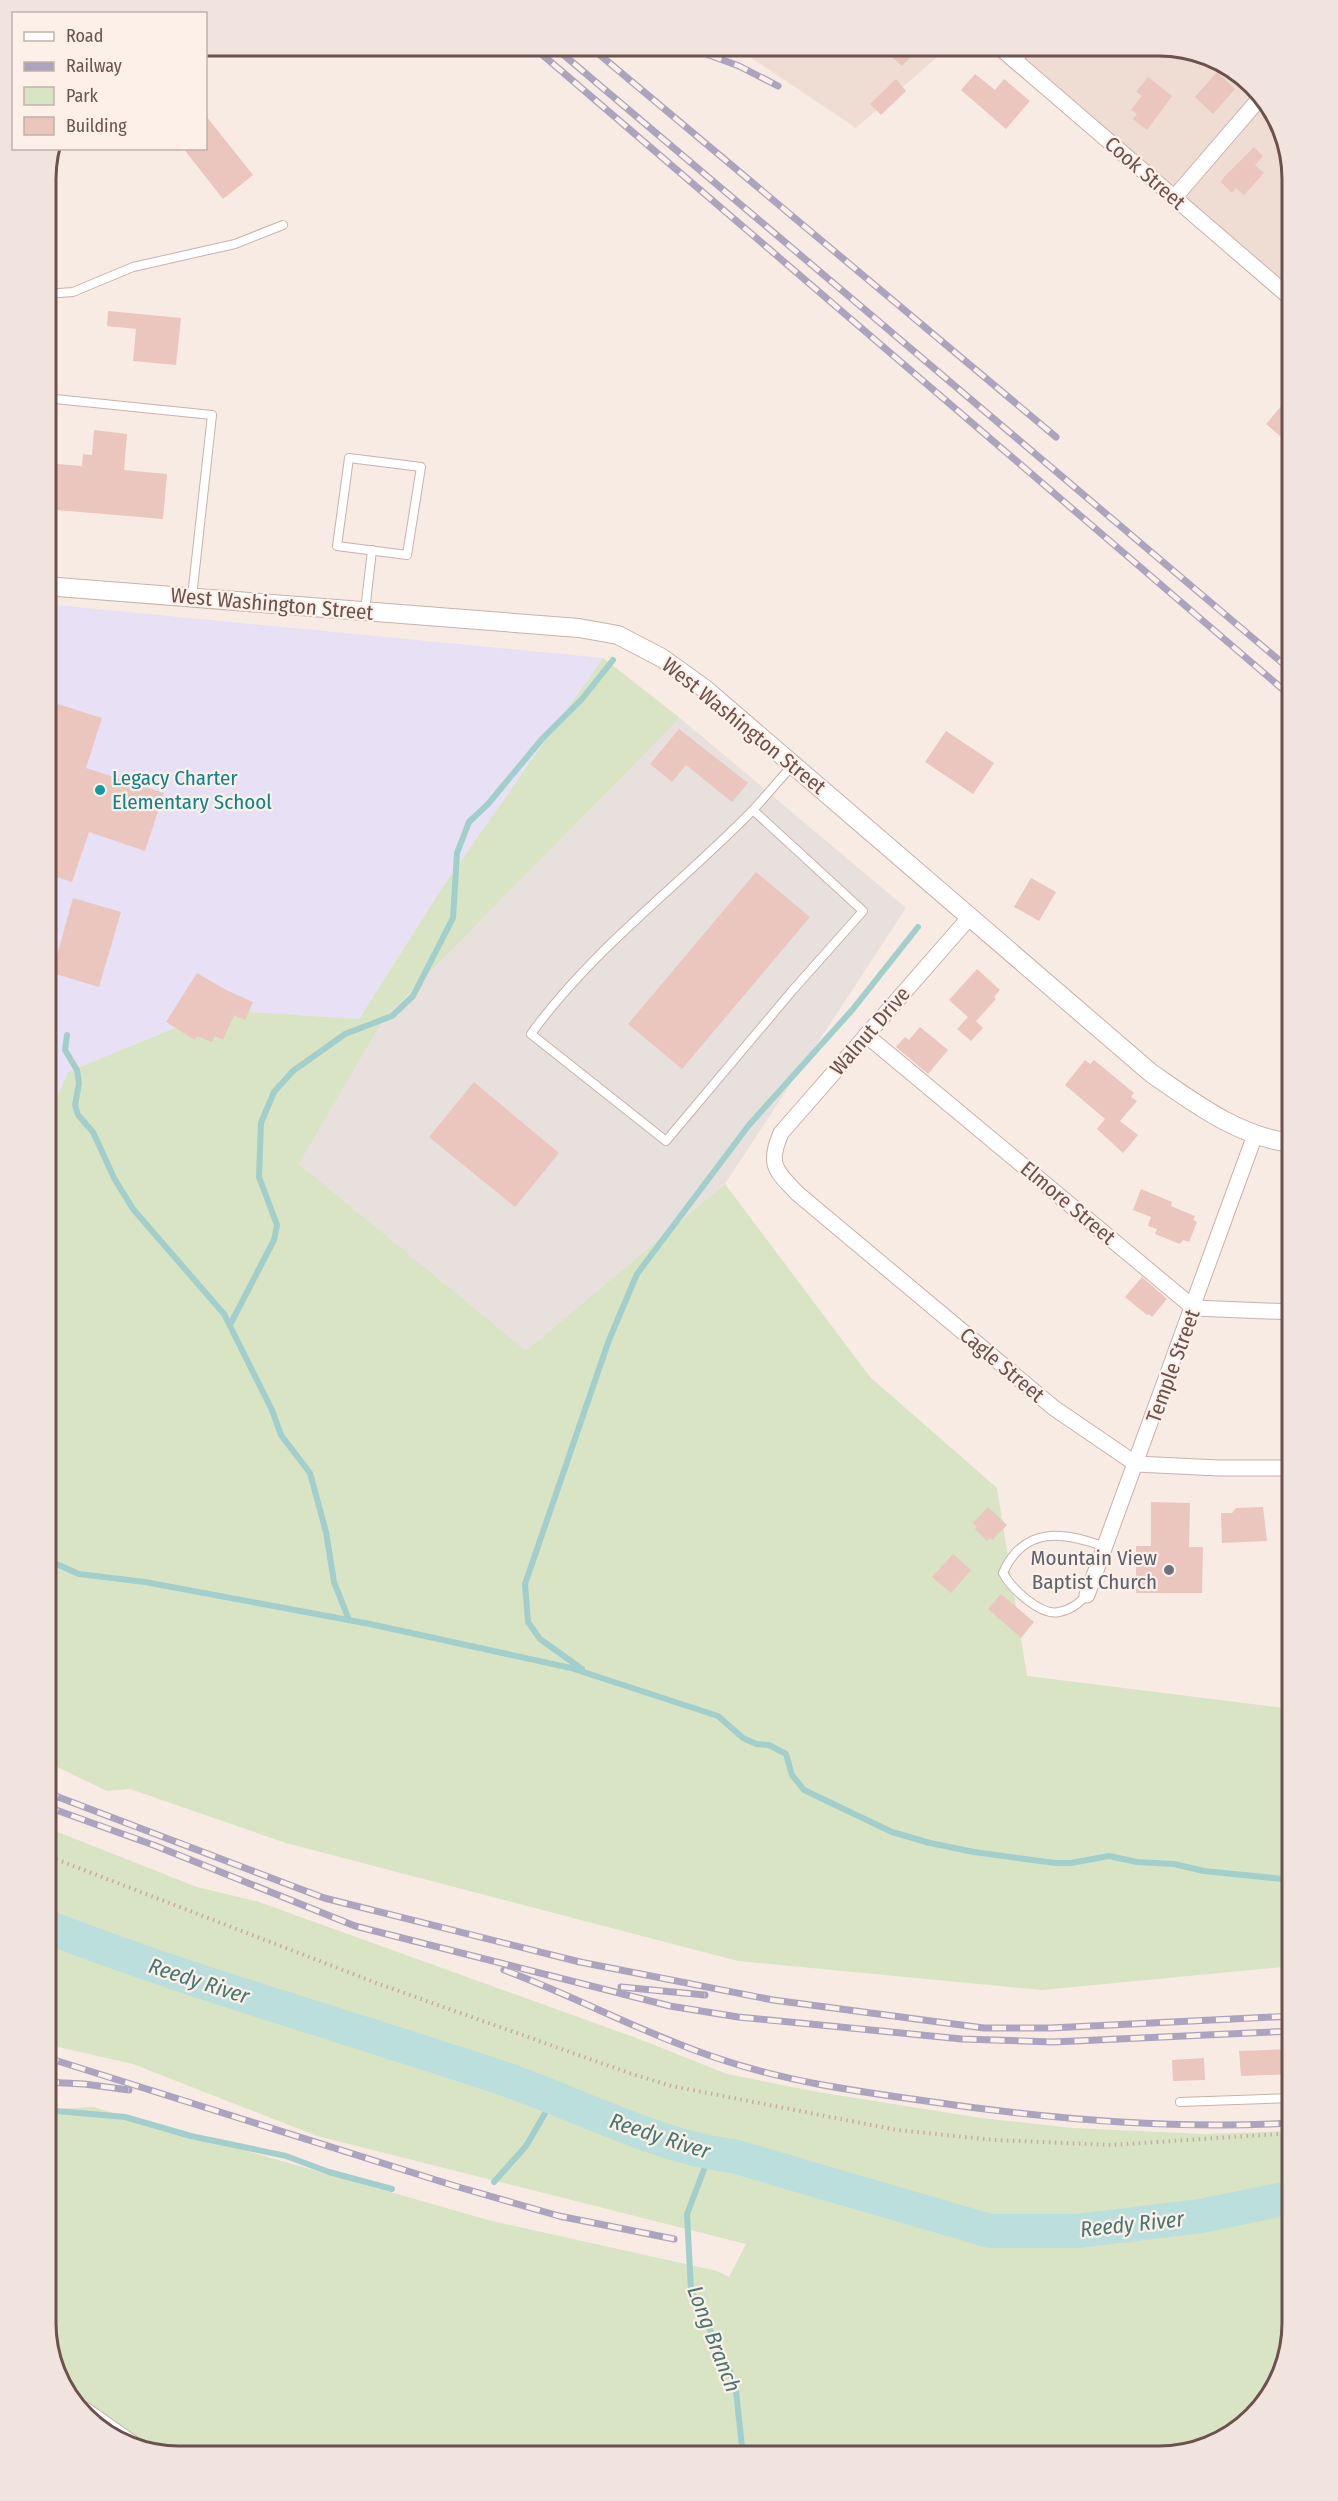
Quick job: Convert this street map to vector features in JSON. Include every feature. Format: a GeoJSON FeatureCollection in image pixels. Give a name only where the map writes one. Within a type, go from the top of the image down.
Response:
{"type":"FeatureCollection","features":[{"type":"Feature","properties":{"kind":"street","name":"Cook Street"},"geometry":{"type":"LineString","coordinates":[[1009,56],[1282,291]]}},
{"type":"Feature","properties":{"kind":"street"},"geometry":{"type":"LineString","coordinates":[[1014,60],[1017,56]]}},
{"type":"Feature","properties":{"kind":"street"},"geometry":{"type":"LineString","coordinates":[[1174,198],[1256,103]]}},
{"type":"Feature","properties":{"kind":"street","name":"West Washington Street"},"geometry":{"type":"LineString","coordinates":[[56,587],[579,628],[618,635],[662,658],[696,683],[1151,1073],[1192,1102],[1255,1135],[1282,1141]]}},
{"type":"Feature","properties":{"kind":"street","name":"Walnut Drive"},"geometry":{"type":"LineString","coordinates":[[775,1147],[781,1133],[969,918]]}},
{"type":"Feature","properties":{"kind":"street","name":"Elmore Street"},"geometry":{"type":"LineString","coordinates":[[866,1035],[1194,1308]]}},
{"type":"Feature","properties":{"kind":"street","name":"Temple Street"},"geometry":{"type":"LineString","coordinates":[[1087,1595],[1194,1308],[1255,1135]]}},
{"type":"Feature","properties":{"kind":"street","name":"Cagle Street"},"geometry":{"type":"LineString","coordinates":[[775,1147],[772,1158],[776,1171],[798,1194],[1053,1408],[1136,1464]]}},
{"type":"Feature","properties":{"kind":"street"},"geometry":{"type":"LineString","coordinates":[[1194,1308],[1282,1312]]}},
{"type":"Feature","properties":{"kind":"street"},"geometry":{"type":"LineString","coordinates":[[1136,1464],[1282,1468]]}},
{"type":"Feature","properties":{"kind":"lane"},"geometry":{"type":"LineString","coordinates":[[56,293],[74,292],[133,267],[235,244],[283,225]]}},
{"type":"Feature","properties":{"kind":"lane"},"geometry":{"type":"LineString","coordinates":[[56,399],[212,416],[192,597]]}},
{"type":"Feature","properties":{"kind":"lane"},"geometry":{"type":"LineString","coordinates":[[349,458],[421,467],[407,555],[372,550],[337,546],[349,458]]}},
{"type":"Feature","properties":{"kind":"lane"},"geometry":{"type":"LineString","coordinates":[[364,612],[372,550]]}},
{"type":"Feature","properties":{"kind":"lane"},"geometry":{"type":"LineString","coordinates":[[753,810],[863,911],[784,1000],[666,1141],[531,1034],[557,998],[597,955],[753,810],[793,765]]}},
{"type":"Feature","properties":{"kind":"lane"},"geometry":{"type":"LineString","coordinates":[[1087,1595],[1074,1608],[1057,1613],[1037,1606],[1010,1586],[1003,1573],[1010,1558],[1019,1548],[1044,1537],[1064,1535],[1106,1547]]}},
{"type":"Feature","properties":{"kind":"lane"},"geometry":{"type":"LineString","coordinates":[[1180,2102],[1282,2098]]}},
{"type":"Feature","properties":{"kind":"path"},"geometry":{"type":"LineString","coordinates":[[56,1859],[379,1984],[672,2086],[897,2130],[994,2140],[1112,2145],[1282,2134]]}},
{"type":"Feature","properties":{"kind":"shaded area"},"geometry":{"type":"Polygon","coordinates":[[[748,56],[938,56],[856,128],[748,56]]]}},
{"type":"Feature","properties":{"kind":"shaded area"},"geometry":{"type":"Polygon","coordinates":[[[995,56],[1168,56],[1184,58],[1221,72],[1247,91],[1266,117],[1280,154],[1282,297],[995,56]]]}},
{"type":"Feature","properties":{"kind":"shaded area"},"geometry":{"type":"Polygon","coordinates":[[[56,605],[603,658],[442,888],[359,1019],[218,1010],[68,1072],[56,1100],[56,605]]]}},
{"type":"Feature","properties":{"kind":"shaded area"},"geometry":{"type":"Polygon","coordinates":[[[680,718],[906,908],[725,1184],[526,1352],[299,1164],[383,1020],[680,718]]]}},
{"type":"Feature","properties":{"kind":"green space"},"geometry":{"type":"Polygon","coordinates":[[[603,658],[680,718],[383,1020],[299,1164],[526,1351],[725,1184],[870,1377],[997,1488],[1027,1676],[1282,1708],[1282,1967],[1042,1990],[738,1961],[286,1843],[130,1789],[107,1791],[56,1766],[56,1100],[68,1072],[218,1010],[359,1019],[442,888],[603,658]]]}},
{"type":"Feature","properties":{"kind":"green space"},"geometry":{"type":"Polygon","coordinates":[[[56,1831],[197,1887],[259,1902],[639,2039],[727,2074],[818,2092],[981,2118],[1073,2128],[1204,2134],[1282,2131],[1282,2323],[1278,2355],[1266,2384],[1247,2410],[1207,2436],[1184,2443],[1160,2446],[170,2445],[154,2443],[124,2433],[91,2410],[72,2384],[60,2355],[56,2331],[56,2109],[93,2107],[488,2220],[717,2271],[729,2277],[746,2244],[317,2136],[133,2064],[56,2046],[56,1831]]]}},
{"type":"Feature","properties":{"kind":"building"},"geometry":{"type":"Polygon","coordinates":[[[891,56],[911,56],[902,66],[891,56]]]}},
{"type":"Feature","properties":{"kind":"building"},"geometry":{"type":"Polygon","coordinates":[[[1217,72],[1235,89],[1213,114],[1195,97],[1217,72]]]}},
{"type":"Feature","properties":{"kind":"building"},"geometry":{"type":"Polygon","coordinates":[[[975,74],[995,90],[1004,79],[1030,101],[1006,129],[961,90],[975,74]]]}},
{"type":"Feature","properties":{"kind":"building"},"geometry":{"type":"Polygon","coordinates":[[[1148,77],[1172,96],[1147,130],[1133,119],[1137,114],[1131,110],[1142,96],[1136,92],[1148,77]]]}},
{"type":"Feature","properties":{"kind":"building"},"geometry":{"type":"Polygon","coordinates":[[[896,79],[906,91],[881,115],[870,104],[896,79]]]}},
{"type":"Feature","properties":{"kind":"building"},"geometry":{"type":"Polygon","coordinates":[[[207,117],[253,175],[223,199],[185,150],[207,150],[207,117]]]}},
{"type":"Feature","properties":{"kind":"building"},"geometry":{"type":"Polygon","coordinates":[[[1254,147],[1263,156],[1255,165],[1264,173],[1244,195],[1236,188],[1232,193],[1221,182],[1254,147]]]}},
{"type":"Feature","properties":{"kind":"building"},"geometry":{"type":"Polygon","coordinates":[[[108,311],[181,318],[176,365],[133,361],[136,329],[107,326],[108,311]]]}},
{"type":"Feature","properties":{"kind":"building"},"geometry":{"type":"Polygon","coordinates":[[[1282,405],[1282,438],[1266,424],[1282,405]]]}},
{"type":"Feature","properties":{"kind":"building"},"geometry":{"type":"Polygon","coordinates":[[[94,430],[127,434],[124,470],[167,474],[163,519],[56,510],[56,464],[82,466],[83,454],[92,455],[94,430]]]}},
{"type":"Feature","properties":{"kind":"building","name":"Legacy Charter Elementary School"},"geometry":{"type":"Polygon","coordinates":[[[56,703],[102,718],[86,768],[164,793],[145,851],[89,832],[72,882],[56,877],[56,703]]]}},
{"type":"Feature","properties":{"kind":"building"},"geometry":{"type":"Polygon","coordinates":[[[679,729],[748,783],[732,802],[686,765],[672,782],[650,764],[679,729]]]}},
{"type":"Feature","properties":{"kind":"building"},"geometry":{"type":"Polygon","coordinates":[[[946,731],[994,763],[973,794],[925,762],[946,731]]]}},
{"type":"Feature","properties":{"kind":"building"},"geometry":{"type":"Polygon","coordinates":[[[756,872],[810,917],[682,1069],[628,1024],[756,872]]]}},
{"type":"Feature","properties":{"kind":"building"},"geometry":{"type":"Polygon","coordinates":[[[1031,878],[1056,892],[1039,921],[1014,907],[1031,878]]]}},
{"type":"Feature","properties":{"kind":"building"},"geometry":{"type":"Polygon","coordinates":[[[73,898],[121,912],[99,987],[56,974],[56,959],[73,898]]]}},
{"type":"Feature","properties":{"kind":"building"},"geometry":{"type":"Polygon","coordinates":[[[977,969],[1000,990],[994,997],[996,999],[976,1021],[983,1028],[971,1041],[957,1029],[968,1017],[949,1000],[977,969]]]}},
{"type":"Feature","properties":{"kind":"building"},"geometry":{"type":"Polygon","coordinates":[[[197,973],[253,1002],[245,1020],[234,1015],[223,1040],[215,1036],[212,1042],[197,1036],[195,1040],[166,1022],[197,973]]]}},
{"type":"Feature","properties":{"kind":"building"},"geometry":{"type":"Polygon","coordinates":[[[920,1027],[948,1050],[928,1074],[896,1047],[905,1037],[909,1040],[920,1027]]]}},
{"type":"Feature","properties":{"kind":"building"},"geometry":{"type":"Polygon","coordinates":[[[1085,1060],[1090,1064],[1094,1060],[1134,1093],[1131,1097],[1137,1101],[1120,1121],[1138,1135],[1123,1153],[1097,1129],[1105,1119],[1065,1085],[1085,1060]]]}},
{"type":"Feature","properties":{"kind":"building"},"geometry":{"type":"Polygon","coordinates":[[[474,1082],[559,1153],[515,1207],[429,1137],[474,1082]]]}},
{"type":"Feature","properties":{"kind":"building"},"geometry":{"type":"Polygon","coordinates":[[[1141,1189],[1172,1202],[1171,1206],[1195,1216],[1193,1220],[1197,1222],[1189,1242],[1183,1240],[1180,1244],[1155,1234],[1157,1229],[1148,1226],[1151,1217],[1133,1210],[1141,1189]]]}},
{"type":"Feature","properties":{"kind":"building"},"geometry":{"type":"Polygon","coordinates":[[[1142,1277],[1167,1299],[1152,1317],[1125,1297],[1142,1277]]]}},
{"type":"Feature","properties":{"kind":"building","name":"Mountain View Baptist Church"},"geometry":{"type":"Polygon","coordinates":[[[1151,1502],[1190,1503],[1189,1547],[1203,1547],[1202,1593],[1136,1593],[1136,1546],[1151,1546],[1151,1502]]]}},
{"type":"Feature","properties":{"kind":"building"},"geometry":{"type":"Polygon","coordinates":[[[988,1507],[1007,1525],[992,1540],[990,1538],[987,1541],[975,1529],[977,1527],[973,1523],[988,1507]]]}},
{"type":"Feature","properties":{"kind":"building"},"geometry":{"type":"Polygon","coordinates":[[[1263,1507],[1267,1541],[1222,1543],[1221,1513],[1232,1513],[1236,1508],[1263,1507]]]}},
{"type":"Feature","properties":{"kind":"building"},"geometry":{"type":"Polygon","coordinates":[[[953,1554],[971,1570],[951,1593],[932,1577],[953,1554]]]}},
{"type":"Feature","properties":{"kind":"building"},"geometry":{"type":"Polygon","coordinates":[[[1001,1594],[1034,1622],[1021,1638],[988,1609],[1001,1594]]]}},
{"type":"Feature","properties":{"kind":"building"},"geometry":{"type":"Polygon","coordinates":[[[1282,2049],[1282,2074],[1241,2076],[1239,2051],[1282,2049]]]}},
{"type":"Feature","properties":{"kind":"building"},"geometry":{"type":"Polygon","coordinates":[[[1204,2058],[1205,2080],[1173,2081],[1172,2060],[1204,2058]]]}},
{"type":"Feature","properties":{"kind":"waterway"},"geometry":{"type":"LineString","coordinates":[[230,1325],[274,1240],[277,1225],[259,1177],[261,1123],[274,1092],[293,1071],[345,1034],[392,1016],[413,996],[453,918],[457,853],[469,822],[488,804],[542,739],[582,699],[613,660]]}},
{"type":"Feature","properties":{"kind":"waterway"},"geometry":{"type":"LineString","coordinates":[[582,1669],[540,1639],[528,1622],[525,1584],[609,1340],[637,1274],[749,1125],[853,1009],[918,927]]}},
{"type":"Feature","properties":{"kind":"waterway"},"geometry":{"type":"LineString","coordinates":[[67,1035],[65,1050],[77,1070],[79,1083],[75,1105],[78,1115],[93,1132],[114,1178],[133,1209],[224,1314],[272,1410],[281,1435],[310,1473],[326,1532],[334,1582],[349,1620]]}},
{"type":"Feature","properties":{"kind":"waterway"},"geometry":{"type":"LineString","coordinates":[[56,1564],[79,1574],[145,1582],[370,1624],[571,1668],[718,1716],[743,1738],[756,1744],[769,1745],[786,1754],[792,1775],[804,1790],[892,1832],[930,1843],[974,1852],[1055,1863],[1071,1863],[1109,1856],[1137,1862],[1174,1864],[1204,1871],[1282,1879]]}},
{"type":"Feature","properties":{"kind":"waterway","name":"Reedy River"},"geometry":{"type":"LineString","coordinates":[[56,1930],[215,1986],[502,2078],[675,2144],[733,2156],[990,2231],[1077,2231],[1201,2216],[1282,2199]]}},
{"type":"Feature","properties":{"kind":"waterway"},"geometry":{"type":"LineString","coordinates":[[494,2182],[526,2146],[554,2098]]}},
{"type":"Feature","properties":{"kind":"waterway"},"geometry":{"type":"LineString","coordinates":[[56,2111],[125,2117],[191,2136],[286,2156],[329,2172],[392,2189]]}},
{"type":"Feature","properties":{"kind":"waterway","name":"Long Branch"},"geometry":{"type":"LineString","coordinates":[[710,2154],[687,2214],[691,2290],[735,2382],[742,2446]]}},
{"type":"Feature","properties":{"kind":"railway"},"geometry":{"type":"LineString","coordinates":[[544,56],[1282,689]]}},
{"type":"Feature","properties":{"kind":"railway"},"geometry":{"type":"LineString","coordinates":[[565,56],[1282,663]]}},
{"type":"Feature","properties":{"kind":"railway"},"geometry":{"type":"LineString","coordinates":[[601,56],[1056,437]]}},
{"type":"Feature","properties":{"kind":"railway"},"geometry":{"type":"LineString","coordinates":[[712,56],[739,66],[778,86]]}},
{"type":"Feature","properties":{"kind":"railway"},"geometry":{"type":"LineString","coordinates":[[56,1796],[324,1898],[580,1962],[773,2000],[984,2028],[1051,2028],[1282,2017]]}},
{"type":"Feature","properties":{"kind":"railway"},"geometry":{"type":"LineString","coordinates":[[56,1810],[156,1846],[355,1926],[670,2006],[738,2017],[962,2039],[1053,2042],[1282,2032]]}},
{"type":"Feature","properties":{"kind":"railway"},"geometry":{"type":"LineString","coordinates":[[504,1970],[687,2047],[766,2073],[819,2084],[1063,2118],[1155,2124],[1282,2123]]}},
{"type":"Feature","properties":{"kind":"railway"},"geometry":{"type":"LineString","coordinates":[[621,1987],[705,1995]]}},
{"type":"Feature","properties":{"kind":"railway"},"geometry":{"type":"LineString","coordinates":[[56,2060],[455,2186],[559,2216],[674,2239]]}},
{"type":"Feature","properties":{"kind":"railway"},"geometry":{"type":"LineString","coordinates":[[56,2083],[129,2090]]}},
{"type":"Feature","properties":{"kind":"place","name":"Legacy Charter Elementary School"},"geometry":{"type":"Point","coordinates":[100,790]}},
{"type":"Feature","properties":{"kind":"place","name":"Mountain View Baptist Church"},"geometry":{"type":"Point","coordinates":[1169,1570]}}]}
